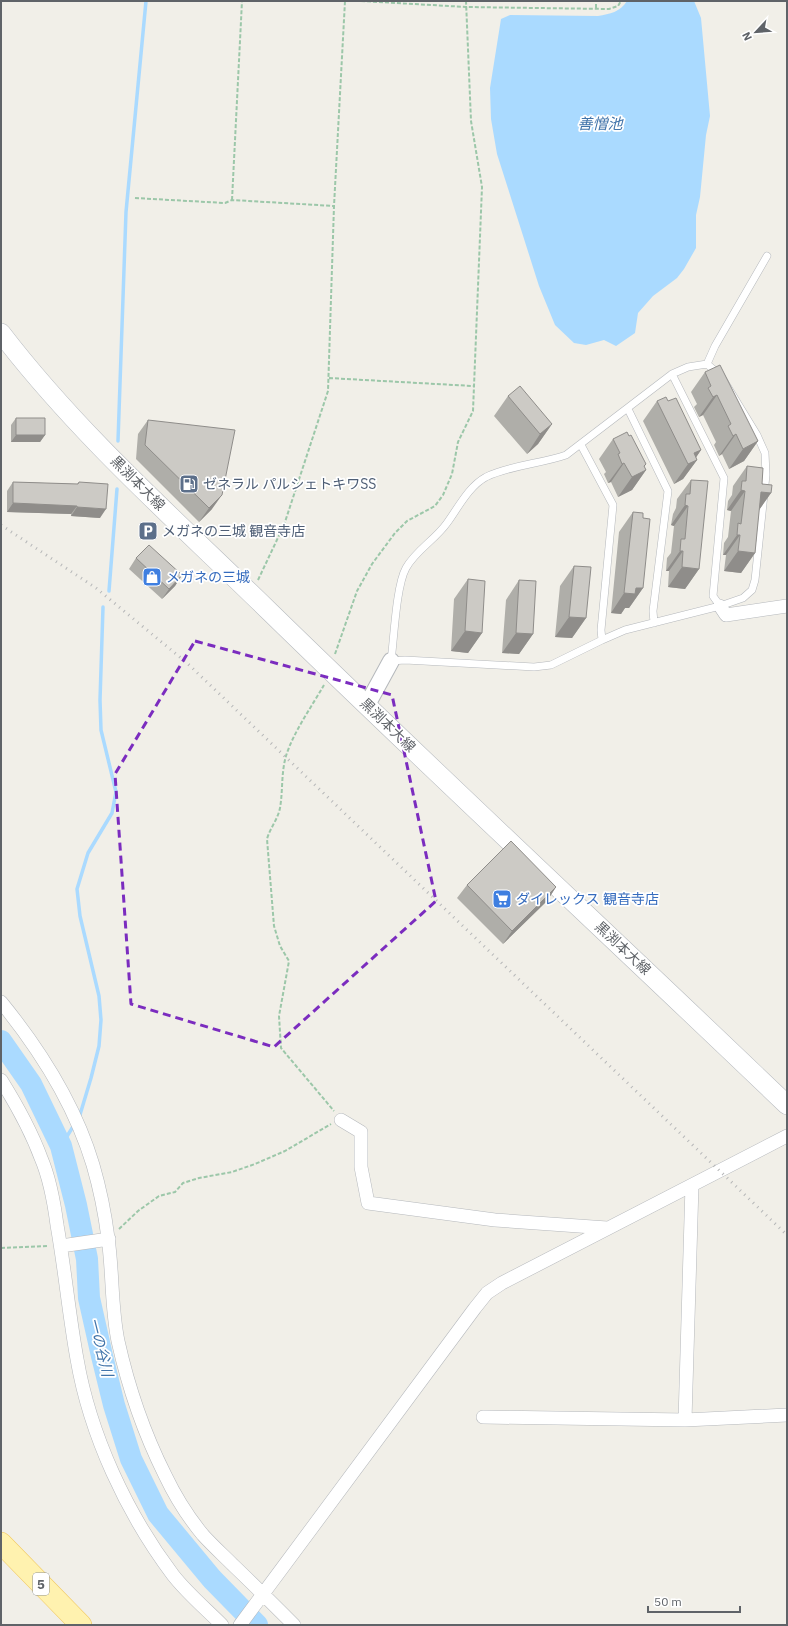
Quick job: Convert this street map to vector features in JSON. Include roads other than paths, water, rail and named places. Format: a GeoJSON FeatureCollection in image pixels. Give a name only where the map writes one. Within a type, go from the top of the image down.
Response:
{"type":"FeatureCollection","features":[{"type":"Feature","properties":{"kind":"main road","name":"黒渕本大線"},"geometry":{"type":"LineString","coordinates":[[1,333],[42,383],[103,448],[332,665],[367,705],[787,1105]]}},
{"type":"Feature","properties":{"kind":"main road","name":"5"},"geometry":{"type":"LineString","coordinates":[[1,1543],[81,1625]]}},
{"type":"Feature","properties":{"kind":"street"},"geometry":{"type":"LineString","coordinates":[[720,606],[726,615],[787,606]]}},
{"type":"Feature","properties":{"kind":"street"},"geometry":{"type":"LineString","coordinates":[[367,705],[391,662]]}},
{"type":"Feature","properties":{"kind":"street"},"geometry":{"type":"LineString","coordinates":[[1,1002],[29,1038],[53,1075],[83,1134],[100,1193],[109,1239],[118,1340],[131,1390],[148,1437],[165,1475],[186,1512],[204,1535],[294,1625]]}},
{"type":"Feature","properties":{"kind":"street"},"geometry":{"type":"LineString","coordinates":[[1,1080],[42,1158],[53,1199],[77,1360],[85,1396],[97,1435],[121,1489],[148,1537],[174,1576],[222,1625]]}},
{"type":"Feature","properties":{"kind":"street"},"geometry":{"type":"LineString","coordinates":[[341,1120],[360,1132],[361,1167],[368,1203],[495,1220],[607,1228]]}},
{"type":"Feature","properties":{"kind":"street"},"geometry":{"type":"LineString","coordinates":[[240,1625],[487,1293],[502,1283],[607,1228],[787,1136]]}},
{"type":"Feature","properties":{"kind":"street"},"geometry":{"type":"LineString","coordinates":[[685,1420],[692,1185]]}},
{"type":"Feature","properties":{"kind":"street"},"geometry":{"type":"LineString","coordinates":[[61,1246],[109,1239]]}},
{"type":"Feature","properties":{"kind":"street"},"geometry":{"type":"LineString","coordinates":[[483,1417],[685,1420],[787,1415]]}},
{"type":"Feature","properties":{"kind":"lane"},"geometry":{"type":"LineString","coordinates":[[707,364],[715,346],[767,256]]}},
{"type":"Feature","properties":{"kind":"lane"},"geometry":{"type":"LineString","coordinates":[[707,364],[721,376],[757,435],[764,453],[766,475],[755,580],[752,590],[743,598],[720,606],[625,630],[551,665],[534,667],[405,660],[391,662],[400,591],[405,569],[416,554],[439,534],[472,488],[485,478],[502,471],[548,462],[566,456],[672,374],[688,367],[707,364]]}},
{"type":"Feature","properties":{"kind":"lane"},"geometry":{"type":"LineString","coordinates":[[672,374],[724,478],[712,596],[720,606]]}},
{"type":"Feature","properties":{"kind":"lane"},"geometry":{"type":"LineString","coordinates":[[628,409],[668,491],[653,612],[654,623]]}},
{"type":"Feature","properties":{"kind":"lane"},"geometry":{"type":"LineString","coordinates":[[581,445],[613,505],[601,630],[602,640]]}},
{"type":"Feature","properties":{"kind":"water","name":"善憎池"},"geometry":{"type":"Polygon","coordinates":[[[627,1],[694,1],[701,18],[710,116],[706,135],[700,197],[696,215],[696,248],[677,278],[653,296],[638,313],[635,333],[616,346],[604,340],[586,345],[574,343],[555,325],[539,286],[497,154],[491,119],[490,88],[501,19],[510,15],[598,16],[618,10],[627,1]]]}},
{"type":"Feature","properties":{"kind":"waterway"},"geometry":{"type":"LineString","coordinates":[[118,441],[126,212],[146,1]]}},
{"type":"Feature","properties":{"kind":"waterway"},"geometry":{"type":"LineString","coordinates":[[109,591],[117,489]]}},
{"type":"Feature","properties":{"kind":"waterway"},"geometry":{"type":"LineString","coordinates":[[79,1118],[99,1046],[101,1020],[99,996],[80,916],[77,889],[88,853],[112,813],[116,792],[101,730],[100,700],[103,607]]}},
{"type":"Feature","properties":{"kind":"waterway","name":"一の谷川"},"geometry":{"type":"LineString","coordinates":[[1,1041],[31,1084],[61,1146],[76,1205],[87,1259],[89,1298],[114,1405],[131,1459],[158,1514],[212,1579],[257,1625]]}},
{"type":"Feature","properties":{"kind":"waterway"},"geometry":{"type":"LineString","coordinates":[[61,1146],[74,1125]]}},
{"type":"Feature","properties":{"kind":"railway"},"geometry":{"type":"LineString","coordinates":[[1,525],[96,588],[187,663],[787,1235]]}},
{"type":"Feature","properties":{"kind":"place","name":"ゼネラル パルシェトキワSS"},"geometry":{"type":"Point","coordinates":[189,484]}},
{"type":"Feature","properties":{"kind":"place","name":"メガネの三城 観音寺店"},"geometry":{"type":"Point","coordinates":[148,531]}},
{"type":"Feature","properties":{"kind":"place","name":"メガネの三城"},"geometry":{"type":"Point","coordinates":[152,577]}},
{"type":"Feature","properties":{"kind":"place","name":"ダイレックス 観音寺店"},"geometry":{"type":"Point","coordinates":[502,899]}}]}
